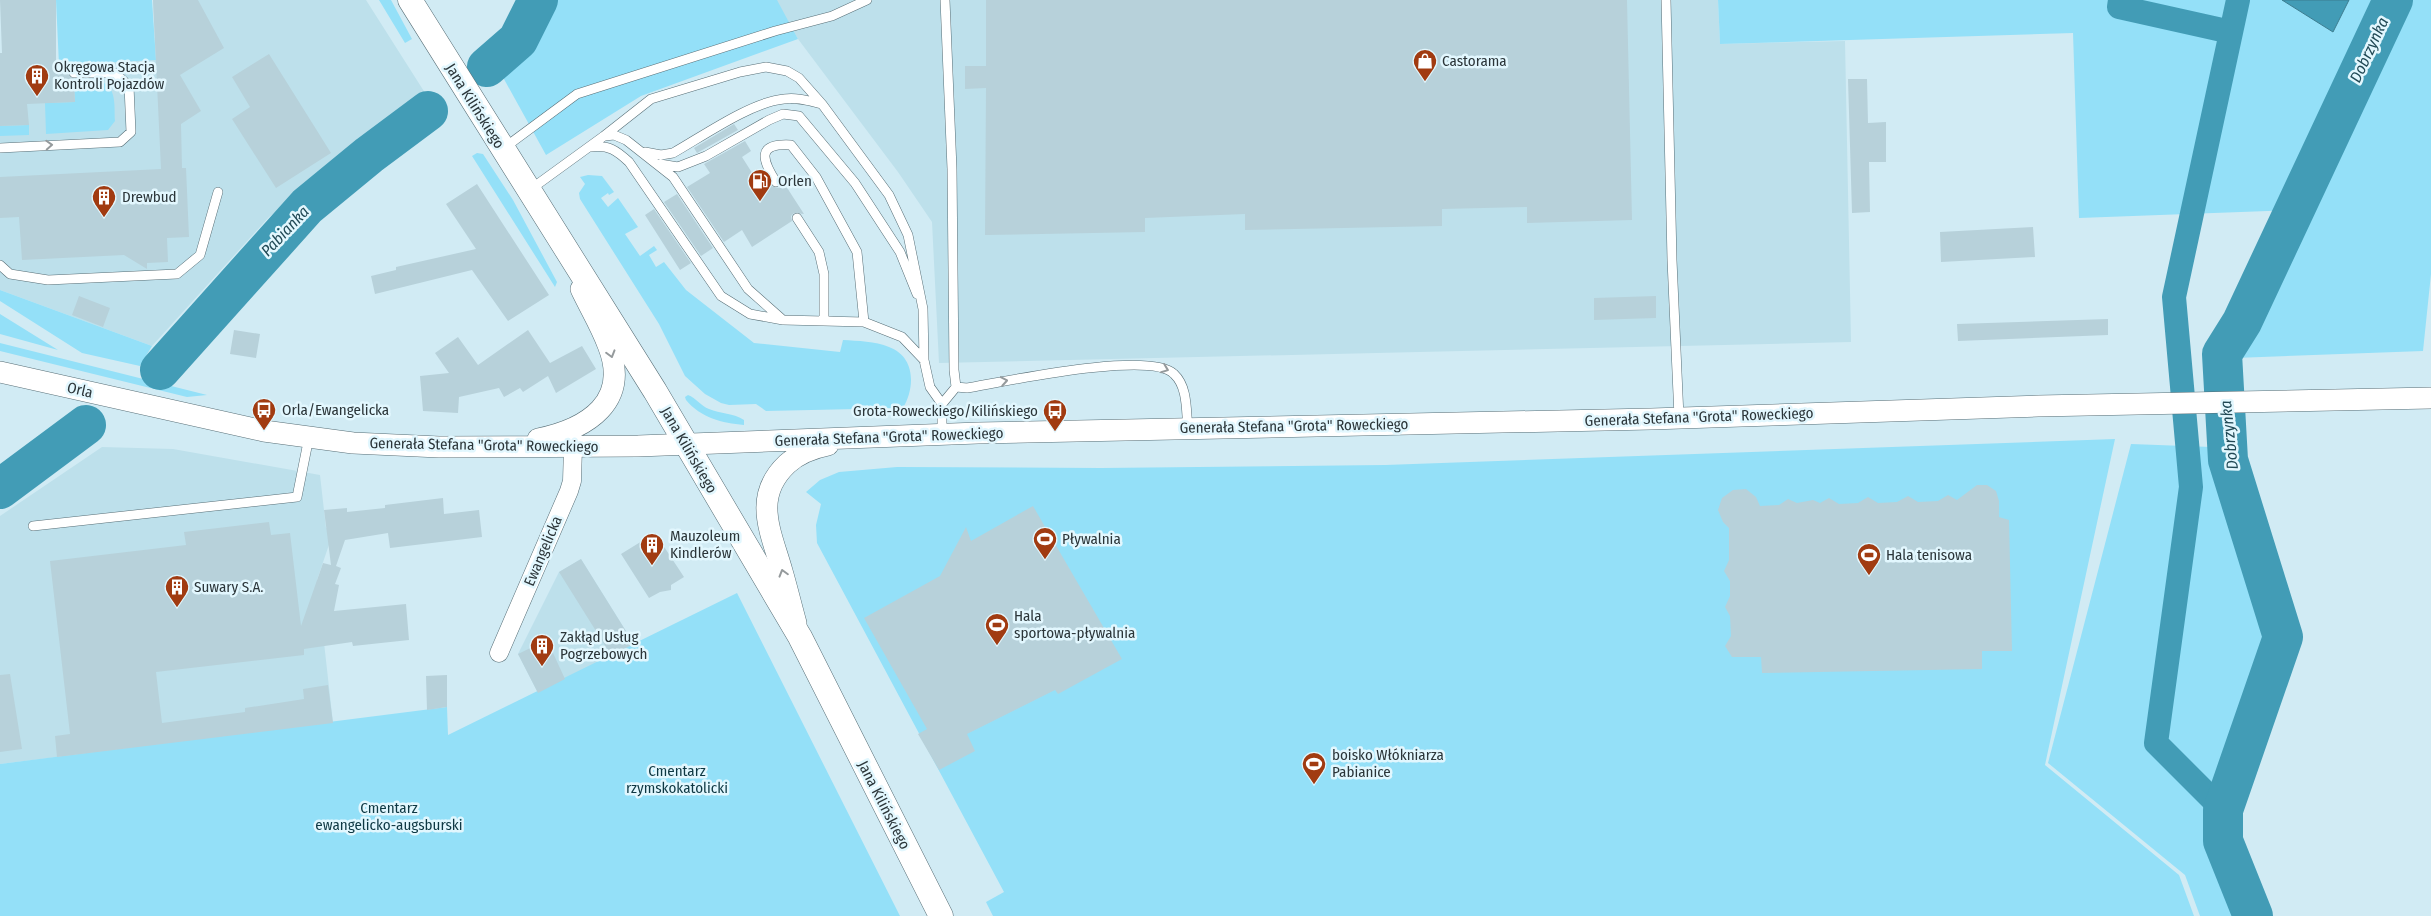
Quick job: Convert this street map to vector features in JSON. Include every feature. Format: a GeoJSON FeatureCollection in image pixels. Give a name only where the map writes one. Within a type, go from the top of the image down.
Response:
{"type":"FeatureCollection","features":[{"type":"Feature","properties":{"kind":"main road","name":"Jana Kilińskiego"},"geometry":{"type":"LineString","coordinates":[[410,0],[686,444],[800,637],[941,916]]}},
{"type":"Feature","properties":{"kind":"street"},"geometry":{"type":"LineString","coordinates":[[487,447],[551,436],[588,421],[605,405],[614,380],[613,364],[608,346],[544,215]]}},
{"type":"Feature","properties":{"kind":"street","name":"Orla"},"geometry":{"type":"LineString","coordinates":[[0,372],[160,408]]}},
{"type":"Feature","properties":{"kind":"street","name":"Generała Stefana \"Grota\" Roweckiego"},"geometry":{"type":"LineString","coordinates":[[160,408],[231,424],[352,443],[487,447],[573,447],[870,437],[1680,417],[2232,400],[2431,398]]}},
{"type":"Feature","properties":{"kind":"street"},"geometry":{"type":"LineString","coordinates":[[800,637],[771,535],[766,506],[767,495],[782,469],[800,454],[824,446],[870,437]]}},
{"type":"Feature","properties":{"kind":"street","name":"Ewangelicka"},"geometry":{"type":"LineString","coordinates":[[499,652],[571,486],[573,447]]}},
{"type":"Feature","properties":{"kind":"lane"},"geometry":{"type":"LineString","coordinates":[[502,149],[577,94],[775,31],[832,16],[867,0]]}},
{"type":"Feature","properties":{"kind":"lane"},"geometry":{"type":"LineString","coordinates":[[942,404],[956,388],[954,370],[952,169],[944,0]]}},
{"type":"Feature","properties":{"kind":"lane"},"geometry":{"type":"LineString","coordinates":[[1666,0],[1672,260],[1680,417]]}},
{"type":"Feature","properties":{"kind":"lane"},"geometry":{"type":"LineString","coordinates":[[528,191],[651,99],[711,80],[766,67],[787,71],[799,78],[822,104],[889,194],[908,235],[923,309],[924,360],[930,387],[942,404],[942,435]]}},
{"type":"Feature","properties":{"kind":"lane"},"geometry":{"type":"LineString","coordinates":[[0,148],[120,142],[131,132],[129,86],[115,73],[74,74]]}},
{"type":"Feature","properties":{"kind":"lane"},"geometry":{"type":"LineString","coordinates":[[640,150],[661,155],[673,153],[765,102],[801,99],[822,104]]}},
{"type":"Feature","properties":{"kind":"lane"},"geometry":{"type":"LineString","coordinates":[[660,164],[678,167],[706,156],[768,120],[783,114],[800,116],[855,183],[895,244],[923,309]]}},
{"type":"Feature","properties":{"kind":"lane"},"geometry":{"type":"LineString","coordinates":[[604,136],[614,135],[626,140],[660,164],[672,177],[748,289],[783,320]]}},
{"type":"Feature","properties":{"kind":"lane"},"geometry":{"type":"LineString","coordinates":[[776,182],[765,164],[765,155],[770,147],[778,144],[791,145],[816,177],[842,220],[857,252],[864,322]]}},
{"type":"Feature","properties":{"kind":"lane"},"geometry":{"type":"LineString","coordinates":[[589,147],[602,146],[614,148],[629,162],[721,296],[750,314],[783,320],[864,322],[902,337],[924,360]]}},
{"type":"Feature","properties":{"kind":"lane"},"geometry":{"type":"LineString","coordinates":[[0,265],[10,274],[48,280],[177,274],[200,255],[218,192]]}},
{"type":"Feature","properties":{"kind":"lane"},"geometry":{"type":"LineString","coordinates":[[797,218],[820,252],[824,274],[824,321]]}},
{"type":"Feature","properties":{"kind":"lane"},"geometry":{"type":"LineString","coordinates":[[956,388],[967,388],[1072,370],[1147,364],[1170,370],[1181,382],[1188,429]]}},
{"type":"Feature","properties":{"kind":"lane"},"geometry":{"type":"LineString","coordinates":[[33,526],[297,497],[309,437]]}},
{"type":"Feature","properties":{"kind":"shaded area"},"geometry":{"type":"Polygon","coordinates":[[[153,0],[366,0],[427,96],[269,217],[152,346],[0,290],[0,67],[156,60],[153,0]]]}},
{"type":"Feature","properties":{"kind":"shaded area"},"geometry":{"type":"Polygon","coordinates":[[[776,0],[1718,0],[1720,44],[1845,41],[1851,342],[939,363],[932,222],[898,172],[798,39],[776,0]]]}},
{"type":"Feature","properties":{"kind":"shaded area"},"geometry":{"type":"Polygon","coordinates":[[[2282,0],[2349,0],[2333,32],[2282,0]]]}},
{"type":"Feature","properties":{"kind":"shaded area"},"geometry":{"type":"Polygon","coordinates":[[[102,447],[173,449],[320,475],[326,528],[335,527],[317,580],[333,723],[0,764],[0,516],[102,447]]]}},
{"type":"Feature","properties":{"kind":"shaded area"},"geometry":{"type":"Polygon","coordinates":[[[581,559],[634,644],[538,693],[518,654],[559,572],[581,559]]]}},
{"type":"Feature","properties":{"kind":"green space"},"geometry":{"type":"Polygon","coordinates":[[[56,0],[152,0],[156,60],[59,65],[56,0]]]}},
{"type":"Feature","properties":{"kind":"green space"},"geometry":{"type":"Polygon","coordinates":[[[379,0],[391,0],[412,39],[405,43],[379,0]]]}},
{"type":"Feature","properties":{"kind":"green space"},"geometry":{"type":"Polygon","coordinates":[[[538,0],[777,0],[798,39],[641,96],[546,155],[494,61],[518,40],[538,0]]]}},
{"type":"Feature","properties":{"kind":"green space"},"geometry":{"type":"Polygon","coordinates":[[[1718,0],[2282,0],[2333,32],[2349,0],[2431,0],[2431,274],[2423,351],[2235,358],[2388,11],[2294,210],[2079,218],[2073,33],[1720,44],[1718,0]]]}},
{"type":"Feature","properties":{"kind":"green space"},"geometry":{"type":"Polygon","coordinates":[[[104,83],[111,90],[115,105],[115,121],[108,130],[46,134],[45,103],[75,102],[74,85],[104,83]]]}},
{"type":"Feature","properties":{"kind":"green space"},"geometry":{"type":"Polygon","coordinates":[[[29,125],[29,135],[0,136],[0,126],[29,125]]]}},
{"type":"Feature","properties":{"kind":"green space"},"geometry":{"type":"Polygon","coordinates":[[[477,153],[483,154],[513,200],[557,282],[555,287],[472,156],[477,153]]]}},
{"type":"Feature","properties":{"kind":"green space"},"geometry":{"type":"Polygon","coordinates":[[[588,175],[602,176],[614,192],[609,195],[608,193],[601,198],[608,207],[618,198],[638,227],[625,234],[640,256],[654,246],[657,250],[649,255],[656,267],[664,262],[686,290],[754,343],[840,352],[843,340],[878,344],[898,352],[904,358],[911,374],[910,391],[903,408],[766,411],[756,404],[729,405],[721,403],[705,394],[685,376],[659,324],[580,199],[579,193],[585,184],[580,177],[588,175]]]}},
{"type":"Feature","properties":{"kind":"green space"},"geometry":{"type":"Polygon","coordinates":[[[0,290],[152,346],[140,366],[82,353],[0,301],[0,290]]]}},
{"type":"Feature","properties":{"kind":"green space"},"geometry":{"type":"Polygon","coordinates":[[[0,314],[58,350],[0,334],[0,314]]]}},
{"type":"Feature","properties":{"kind":"green space"},"geometry":{"type":"Polygon","coordinates":[[[0,343],[207,395],[187,397],[0,351],[0,343]]]}},
{"type":"Feature","properties":{"kind":"green space"},"geometry":{"type":"Polygon","coordinates":[[[688,395],[709,409],[744,420],[744,425],[720,421],[705,415],[686,400],[685,397],[688,395]]]}},
{"type":"Feature","properties":{"kind":"green space"},"geometry":{"type":"Polygon","coordinates":[[[2115,439],[2045,765],[2179,875],[2194,916],[993,916],[986,902],[1004,892],[817,543],[816,525],[821,504],[806,492],[820,480],[839,472],[897,467],[1101,468],[1385,465],[2115,439]]]}},
{"type":"Feature","properties":{"kind":"green space"},"geometry":{"type":"Polygon","coordinates":[[[2131,444],[2211,447],[2268,640],[2207,834],[2241,916],[2200,916],[2185,875],[2048,763],[2131,444]]]}},
{"type":"Feature","properties":{"kind":"green space"},"geometry":{"type":"Polygon","coordinates":[[[737,593],[900,916],[0,916],[0,764],[447,707],[448,735],[737,593]]]}},
{"type":"Feature","properties":{"kind":"building"},"geometry":{"type":"Polygon","coordinates":[[[0,0],[56,0],[56,65],[73,64],[68,73],[74,79],[75,102],[27,104],[29,125],[0,126],[0,53],[2,53],[0,0]]]}},
{"type":"Feature","properties":{"kind":"building","name":"Drewbud"},"geometry":{"type":"Polygon","coordinates":[[[153,0],[198,0],[224,48],[180,75],[201,111],[181,124],[182,168],[186,168],[189,237],[167,238],[168,262],[147,263],[147,269],[124,255],[22,260],[19,217],[0,218],[0,177],[161,169],[153,0]]]}},
{"type":"Feature","properties":{"kind":"building"},"geometry":{"type":"Polygon","coordinates":[[[986,0],[1627,0],[1632,220],[1527,223],[1527,207],[1442,209],[1442,226],[1245,230],[1245,214],[1145,218],[1145,232],[985,235],[986,88],[965,89],[965,66],[986,66],[986,0]]]}},
{"type":"Feature","properties":{"kind":"building"},"geometry":{"type":"Polygon","coordinates":[[[269,54],[331,153],[276,188],[232,119],[250,107],[232,77],[269,54]]]}},
{"type":"Feature","properties":{"kind":"building"},"geometry":{"type":"Polygon","coordinates":[[[1848,79],[1867,79],[1868,123],[1886,122],[1886,162],[1869,162],[1870,212],[1852,213],[1848,79]]]}},
{"type":"Feature","properties":{"kind":"building"},"geometry":{"type":"Polygon","coordinates":[[[734,124],[738,130],[697,153],[694,148],[734,124]]]}},
{"type":"Feature","properties":{"kind":"building","name":"Orlen"},"geometry":{"type":"Polygon","coordinates":[[[745,141],[751,151],[742,157],[763,190],[771,186],[779,188],[782,180],[804,214],[794,213],[791,216],[792,221],[752,247],[742,230],[724,242],[687,187],[710,173],[704,164],[745,141]]]}},
{"type":"Feature","properties":{"kind":"building"},"geometry":{"type":"Polygon","coordinates":[[[477,184],[549,295],[508,321],[472,270],[375,294],[371,276],[396,270],[396,267],[476,249],[446,204],[477,184]]]}},
{"type":"Feature","properties":{"kind":"building"},"geometry":{"type":"Polygon","coordinates":[[[677,194],[713,248],[701,256],[664,202],[677,194]]]}},
{"type":"Feature","properties":{"kind":"building"},"geometry":{"type":"Polygon","coordinates":[[[654,209],[691,263],[680,270],[645,215],[654,209]]]}},
{"type":"Feature","properties":{"kind":"building"},"geometry":{"type":"Polygon","coordinates":[[[2033,227],[2035,257],[1941,262],[1940,232],[2033,227]]]}},
{"type":"Feature","properties":{"kind":"building"},"geometry":{"type":"Polygon","coordinates":[[[79,296],[110,308],[103,327],[72,315],[79,296]]]}},
{"type":"Feature","properties":{"kind":"building"},"geometry":{"type":"Polygon","coordinates":[[[1656,296],[1656,318],[1594,320],[1594,298],[1656,296]]]}},
{"type":"Feature","properties":{"kind":"building"},"geometry":{"type":"Polygon","coordinates":[[[2108,319],[2108,335],[1958,341],[1957,324],[2108,319]]]}},
{"type":"Feature","properties":{"kind":"building"},"geometry":{"type":"Polygon","coordinates":[[[234,330],[260,334],[256,358],[230,354],[234,330]]]}},
{"type":"Feature","properties":{"kind":"building"},"geometry":{"type":"Polygon","coordinates":[[[528,330],[550,363],[582,346],[596,369],[556,393],[548,376],[523,392],[520,388],[504,397],[499,388],[459,397],[458,413],[423,411],[420,376],[449,373],[435,353],[458,337],[478,365],[528,330]]]}},
{"type":"Feature","properties":{"kind":"building","name":"Hala tenisowa"},"geometry":{"type":"Polygon","coordinates":[[[1977,485],[1987,485],[1996,491],[1999,501],[1999,517],[2009,520],[2012,651],[1982,651],[1982,669],[1762,673],[1761,657],[1732,657],[1725,646],[1731,636],[1730,616],[1725,607],[1730,596],[1730,581],[1724,571],[1729,560],[1729,528],[1723,522],[1718,510],[1722,498],[1733,490],[1746,489],[1756,497],[1760,506],[1779,505],[1788,499],[1797,503],[1813,500],[1820,503],[1829,498],[1839,504],[1858,503],[1868,497],[1878,503],[1897,502],[1908,496],[1918,502],[1938,501],[1948,495],[1957,500],[1977,485]]]}},
{"type":"Feature","properties":{"kind":"building","name":"Suwary S.A."},"geometry":{"type":"Polygon","coordinates":[[[443,498],[444,514],[479,510],[482,537],[390,548],[388,533],[345,540],[336,566],[341,568],[335,584],[339,585],[334,611],[406,604],[409,640],[353,646],[352,642],[304,649],[304,655],[156,672],[162,723],[245,712],[245,708],[304,699],[303,689],[328,685],[333,723],[57,757],[55,736],[70,734],[50,561],[186,545],[184,532],[269,522],[271,535],[290,533],[301,626],[323,563],[331,565],[324,510],[347,508],[347,512],[385,508],[385,505],[443,498]]]}},
{"type":"Feature","properties":{"kind":"building","name":"Hala sportowa-pływalnia"},"geometry":{"type":"Polygon","coordinates":[[[1033,506],[1122,659],[1058,694],[1055,690],[967,734],[975,751],[939,770],[918,734],[927,729],[864,618],[940,576],[966,527],[971,541],[1033,506]]]}},
{"type":"Feature","properties":{"kind":"building","name":"Mauzoleum Kindlerów"},"geometry":{"type":"Polygon","coordinates":[[[655,533],[684,577],[671,585],[671,590],[660,592],[649,598],[621,554],[655,533]]]}},
{"type":"Feature","properties":{"kind":"building"},"geometry":{"type":"Polygon","coordinates":[[[581,559],[634,644],[611,655],[559,572],[581,559]]]}},
{"type":"Feature","properties":{"kind":"building","name":"Zakłąd Usług Pogrzebowych"},"geometry":{"type":"Polygon","coordinates":[[[547,640],[565,679],[538,693],[518,654],[547,640]]]}},
{"type":"Feature","properties":{"kind":"building"},"geometry":{"type":"Polygon","coordinates":[[[10,674],[22,749],[0,752],[0,675],[10,674]]]}},
{"type":"Feature","properties":{"kind":"building"},"geometry":{"type":"Polygon","coordinates":[[[447,675],[447,707],[427,710],[426,676],[447,675]]]}},
{"type":"Feature","properties":{"kind":"waterway","name":"Pabianka"},"geometry":{"type":"LineString","coordinates":[[487,67],[518,40],[538,0]]}},
{"type":"Feature","properties":{"kind":"waterway"},"geometry":{"type":"LineString","coordinates":[[2120,0],[2119,7],[2231,32]]}},
{"type":"Feature","properties":{"kind":"waterway"},"geometry":{"type":"LineString","coordinates":[[2223,810],[2156,743],[2191,487],[2174,297],[2238,0]]}},
{"type":"Feature","properties":{"kind":"waterway","name":"Dobrzynka"},"geometry":{"type":"LineString","coordinates":[[2253,916],[2223,841],[2223,810],[2283,637],[2228,460],[2222,354],[2242,322],[2393,0]]}},
{"type":"Feature","properties":{"kind":"waterway","name":"Pabianka"},"geometry":{"type":"LineString","coordinates":[[160,370],[307,206],[369,155],[428,111]]}},
{"type":"Feature","properties":{"kind":"waterway","name":"Pabianka"},"geometry":{"type":"LineString","coordinates":[[0,489],[86,425]]}},
{"type":"Feature","properties":{"kind":"place","name":"Castorama"},"geometry":{"type":"Point","coordinates":[1425,82]}},
{"type":"Feature","properties":{"kind":"place","name":"Okręgowa Stacja Kontroli Pojazdów"},"geometry":{"type":"Point","coordinates":[37,97]}},
{"type":"Feature","properties":{"kind":"place","name":"Orlen"},"geometry":{"type":"Point","coordinates":[760,202]}},
{"type":"Feature","properties":{"kind":"place","name":"Drewbud"},"geometry":{"type":"Point","coordinates":[104,218]}},
{"type":"Feature","properties":{"kind":"place","name":"Orla/Ewangelicka"},"geometry":{"type":"Point","coordinates":[264,431]}},
{"type":"Feature","properties":{"kind":"place","name":"Grota-Roweckiego/Kilińskiego"},"geometry":{"type":"Point","coordinates":[1055,432]}},
{"type":"Feature","properties":{"kind":"place","name":"Pływalnia"},"geometry":{"type":"Point","coordinates":[1045,560]}},
{"type":"Feature","properties":{"kind":"place","name":"Mauzoleum Kindlerów"},"geometry":{"type":"Point","coordinates":[652,566]}},
{"type":"Feature","properties":{"kind":"place","name":"Hala tenisowa"},"geometry":{"type":"Point","coordinates":[1869,576]}},
{"type":"Feature","properties":{"kind":"place","name":"Suwary S.A."},"geometry":{"type":"Point","coordinates":[177,608]}},
{"type":"Feature","properties":{"kind":"place","name":"Hala sportowa-pływalnia"},"geometry":{"type":"Point","coordinates":[997,646]}},
{"type":"Feature","properties":{"kind":"place","name":"Zakłąd Usług Pogrzebowych"},"geometry":{"type":"Point","coordinates":[542,667]}},
{"type":"Feature","properties":{"kind":"place","name":"boisko Włókniarza Pabianice"},"geometry":{"type":"Point","coordinates":[1314,785]}},
{"type":"Feature","properties":{"kind":"park label","name":"Cmentarz rzymskokatolicki"},"geometry":{"type":"Point","coordinates":[677,780]}},
{"type":"Feature","properties":{"kind":"park label","name":"Cmentarz ewangelicko-augsburski"},"geometry":{"type":"Point","coordinates":[389,816]}}]}
